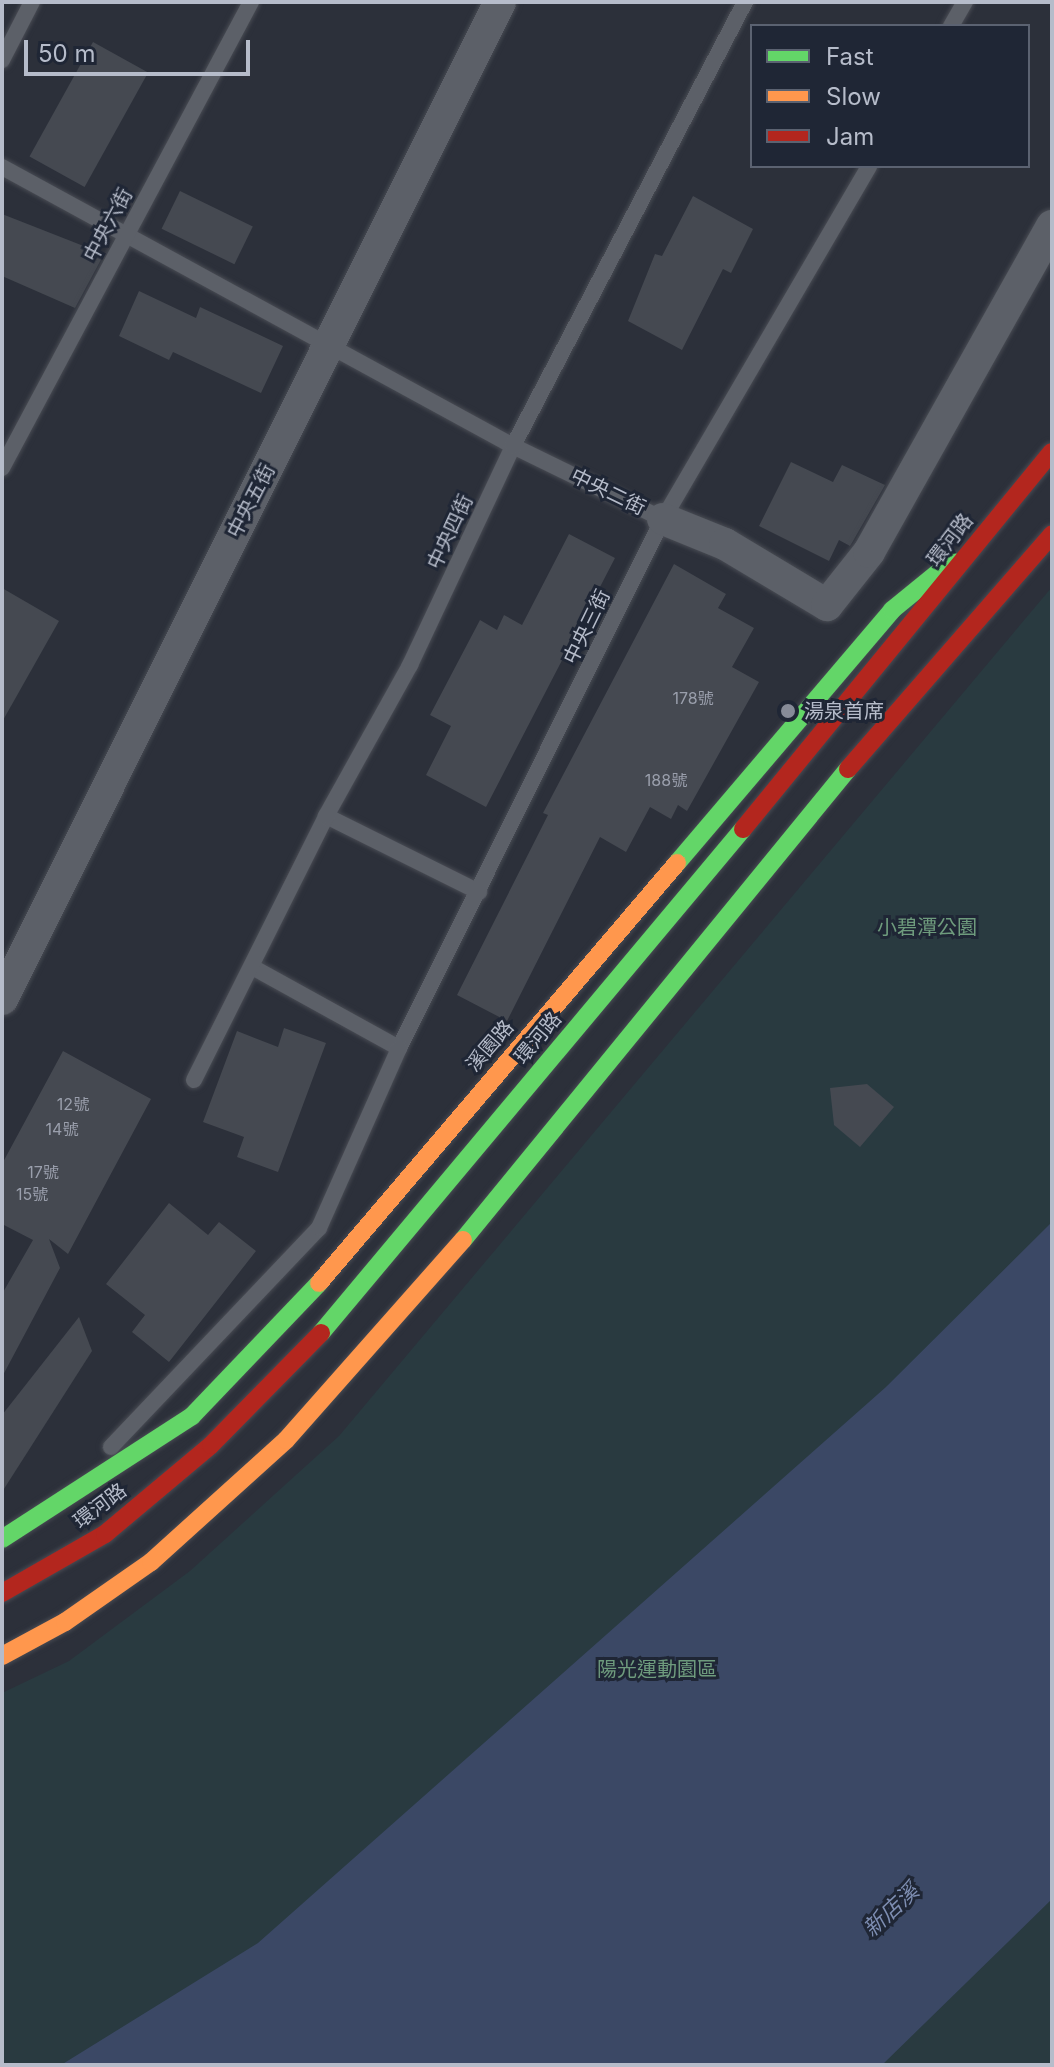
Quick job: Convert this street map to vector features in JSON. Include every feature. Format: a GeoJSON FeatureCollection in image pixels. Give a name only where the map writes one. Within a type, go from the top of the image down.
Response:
{"type":"FeatureCollection","features":[{"type":"Feature","properties":{"kind":"main road","name":"環河路"},"geometry":{"type":"LineString","coordinates":[[2,1593],[105,1534],[211,1445],[324,1330],[912,627],[975,541],[1050,455]]}},
{"type":"Feature","properties":{"kind":"main road"},"geometry":{"type":"LineString","coordinates":[[2,1656],[65,1622],[151,1562],[286,1440],[437,1271],[932,666],[1052,534]]}},
{"type":"Feature","properties":{"kind":"main road","name":"溪園路"},"geometry":{"type":"LineString","coordinates":[[2,1539],[192,1416],[292,1315],[892,610],[975,541]]}},
{"type":"Feature","properties":{"kind":"street","name":"中央五街"},"geometry":{"type":"LineString","coordinates":[[2,999],[500,2]]}},
{"type":"Feature","properties":{"kind":"street","name":"中央二街"},"geometry":{"type":"LineString","coordinates":[[663,519],[725,544],[827,605],[869,552],[1052,226]]}},
{"type":"Feature","properties":{"kind":"lane"},"geometry":{"type":"LineString","coordinates":[[2,60],[32,2]]}},
{"type":"Feature","properties":{"kind":"lane","name":"中央六街"},"geometry":{"type":"LineString","coordinates":[[2,468],[251,2]]}},
{"type":"Feature","properties":{"kind":"lane","name":"中央四街"},"geometry":{"type":"LineString","coordinates":[[194,1080],[254,968],[326,816],[410,665],[513,446],[745,2]]}},
{"type":"Feature","properties":{"kind":"lane"},"geometry":{"type":"LineString","coordinates":[[952,24],[965,2]]}},
{"type":"Feature","properties":{"kind":"lane","name":"中央二街"},"geometry":{"type":"LineString","coordinates":[[2,167],[513,446],[663,519]]}},
{"type":"Feature","properties":{"kind":"lane","name":"中央三街"},"geometry":{"type":"LineString","coordinates":[[61,1501],[319,1228],[399,1048],[663,519],[868,168]]}},
{"type":"Feature","properties":{"kind":"lane"},"geometry":{"type":"LineString","coordinates":[[326,816],[479,892]]}},
{"type":"Feature","properties":{"kind":"lane"},"geometry":{"type":"LineString","coordinates":[[254,968],[399,1048]]}},
{"type":"Feature","properties":{"kind":"green space","name":"陽光運動園區"},"geometry":{"type":"Polygon","coordinates":[[[1052,587],[1052,2065],[2,2065],[2,1693],[69,1661],[190,1571],[339,1436],[1052,587]]]}},
{"type":"Feature","properties":{"kind":"water","name":"新店溪"},"geometry":{"type":"Polygon","coordinates":[[[1052,1222],[1052,1899],[882,2065],[61,2065],[258,1943],[886,1387],[1052,1222]]]}},
{"type":"Feature","properties":{"kind":"building"},"geometry":{"type":"Polygon","coordinates":[[[93,42],[148,73],[85,187],[29,157],[93,42]]]}},
{"type":"Feature","properties":{"kind":"building"},"geometry":{"type":"Polygon","coordinates":[[[180,191],[253,227],[234,264],[162,229],[180,191]]]}},
{"type":"Feature","properties":{"kind":"building"},"geometry":{"type":"Polygon","coordinates":[[[693,196],[753,229],[731,273],[723,269],[682,350],[628,321],[655,254],[662,256],[693,196]]]}},
{"type":"Feature","properties":{"kind":"building"},"geometry":{"type":"Polygon","coordinates":[[[2,214],[104,254],[75,308],[2,276],[2,214]]]}},
{"type":"Feature","properties":{"kind":"building"},"geometry":{"type":"Polygon","coordinates":[[[139,291],[196,318],[200,307],[283,346],[261,393],[173,352],[169,360],[119,336],[139,291]]]}},
{"type":"Feature","properties":{"kind":"building"},"geometry":{"type":"Polygon","coordinates":[[[791,462],[833,482],[842,465],[885,485],[850,546],[839,540],[829,561],[759,526],[791,462]]]}},
{"type":"Feature","properties":{"kind":"building"},"geometry":{"type":"Polygon","coordinates":[[[569,534],[615,558],[486,807],[426,775],[451,726],[430,715],[480,620],[497,630],[504,615],[522,625],[569,534]]]}},
{"type":"Feature","properties":{"kind":"building"},"geometry":{"type":"Polygon","coordinates":[[[674,564],[726,594],[718,608],[754,628],[732,667],[759,682],[687,811],[678,805],[671,819],[650,807],[626,852],[600,837],[507,1021],[457,995],[548,815],[543,813],[674,564]]]}},
{"type":"Feature","properties":{"kind":"building"},"geometry":{"type":"Polygon","coordinates":[[[2,588],[59,621],[2,722],[2,588]]]}},
{"type":"Feature","properties":{"kind":"building"},"geometry":{"type":"Polygon","coordinates":[[[284,1028],[326,1043],[278,1172],[237,1157],[244,1137],[203,1122],[237,1031],[278,1047],[284,1028]]]}},
{"type":"Feature","properties":{"kind":"building"},"geometry":{"type":"Polygon","coordinates":[[[63,1051],[151,1099],[68,1254],[49,1239],[60,1268],[2,1377],[2,1294],[33,1240],[2,1224],[2,1164],[63,1051]]]}},
{"type":"Feature","properties":{"kind":"building"},"geometry":{"type":"Polygon","coordinates":[[[867,1084],[894,1107],[860,1147],[834,1125],[830,1088],[867,1084]]]}},
{"type":"Feature","properties":{"kind":"building"},"geometry":{"type":"Polygon","coordinates":[[[169,1203],[208,1235],[219,1222],[256,1251],[169,1362],[132,1332],[145,1315],[106,1284],[169,1203]]]}},
{"type":"Feature","properties":{"kind":"building"},"geometry":{"type":"Polygon","coordinates":[[[79,1317],[92,1351],[2,1492],[2,1415],[79,1317]]]}},
{"type":"Feature","properties":{"kind":"traffic: fast"},"geometry":{"type":"LineString","coordinates":[[677,863],[892,610],[952,561]]}},
{"type":"Feature","properties":{"kind":"traffic: fast"},"geometry":{"type":"LineString","coordinates":[[463,1240],[848,769]]}},
{"type":"Feature","properties":{"kind":"traffic: fast"},"geometry":{"type":"LineString","coordinates":[[321,1333],[743,829]]}},
{"type":"Feature","properties":{"kind":"traffic: fast"},"geometry":{"type":"LineString","coordinates":[[2,1539],[192,1416],[319,1283]]}},
{"type":"Feature","properties":{"kind":"traffic: slow"},"geometry":{"type":"LineString","coordinates":[[319,1283],[677,863]]}},
{"type":"Feature","properties":{"kind":"traffic: slow"},"geometry":{"type":"LineString","coordinates":[[2,1656],[65,1622],[151,1562],[286,1440],[463,1240]]}},
{"type":"Feature","properties":{"kind":"traffic: jam"},"geometry":{"type":"LineString","coordinates":[[743,829],[1052,452]]}},
{"type":"Feature","properties":{"kind":"traffic: jam"},"geometry":{"type":"LineString","coordinates":[[848,769],[1052,534]]}},
{"type":"Feature","properties":{"kind":"traffic: jam"},"geometry":{"type":"LineString","coordinates":[[2,1593],[105,1534],[211,1445],[321,1333]]}},
{"type":"Feature","properties":{"kind":"place","name":"湯泉首席"},"geometry":{"type":"Point","coordinates":[788,711]}},
{"type":"Feature","properties":{"kind":"park label","name":"小碧潭公園"},"geometry":{"type":"Point","coordinates":[927,927]}}]}
